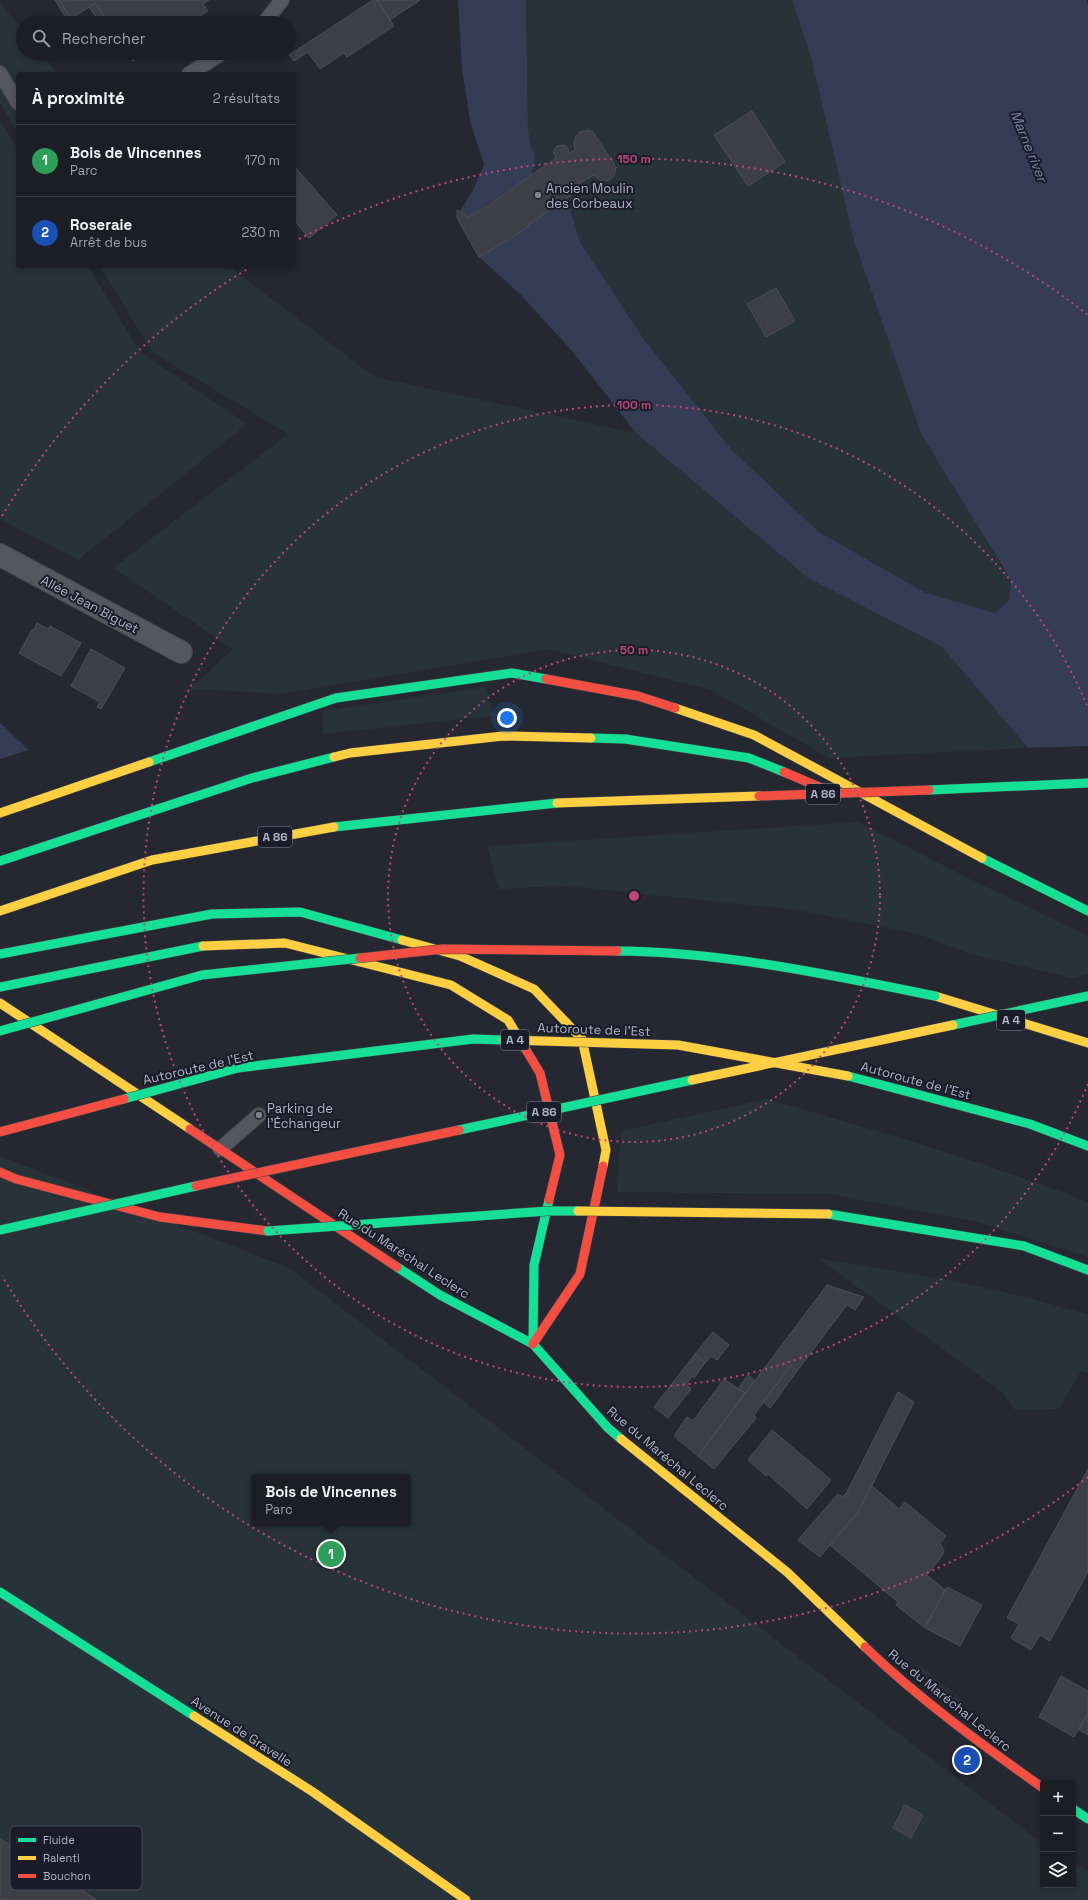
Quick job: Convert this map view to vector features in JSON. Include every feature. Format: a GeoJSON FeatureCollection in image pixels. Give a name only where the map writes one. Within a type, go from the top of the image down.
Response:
{"type":"FeatureCollection","features":[{"type":"Feature","properties":{"kind":"main road"},"geometry":{"type":"LineString","coordinates":[[0,814],[336,698],[512,674],[638,696],[754,735],[944,839],[1088,911]]}},
{"type":"Feature","properties":{"kind":"main road"},"geometry":{"type":"LineString","coordinates":[[0,861],[252,778],[350,753],[503,736],[625,739],[750,758],[944,839]]}},
{"type":"Feature","properties":{"kind":"main road","name":"A 86"},"geometry":{"type":"LineString","coordinates":[[0,911],[152,860],[332,827],[557,803],[989,789],[1088,783]]}},
{"type":"Feature","properties":{"kind":"main road"},"geometry":{"type":"LineString","coordinates":[[0,954],[35,946],[212,914],[300,912],[460,956],[534,989],[582,1039],[606,1150],[580,1274],[533,1344]]}},
{"type":"Feature","properties":{"kind":"main road"},"geometry":{"type":"LineString","coordinates":[[0,986],[207,945],[285,943],[451,985],[508,1020],[540,1073],[560,1155],[534,1264],[533,1344]]}},
{"type":"Feature","properties":{"kind":"main road","name":"A 4"},"geometry":{"type":"LineString","coordinates":[[0,1031],[202,975],[443,949],[647,951],[790,967],[935,996],[1088,1043]]}},
{"type":"Feature","properties":{"kind":"main road","name":"A 86"},"geometry":{"type":"LineString","coordinates":[[0,1230],[199,1185],[756,1068],[1088,996]]}},
{"type":"Feature","properties":{"kind":"main road","name":"Rue du Maréchal Leclerc"},"geometry":{"type":"LineString","coordinates":[[0,1003],[440,1295],[533,1344],[608,1428],[787,1572],[896,1676],[999,1757],[1040,1786]]}},
{"type":"Feature","properties":{"kind":"main road","name":"Autoroute de l’Est"},"geometry":{"type":"LineString","coordinates":[[0,1132],[238,1068],[473,1039],[678,1045],[849,1076],[1030,1124],[1088,1146]]}},
{"type":"Feature","properties":{"kind":"main road"},"geometry":{"type":"LineString","coordinates":[[0,1172],[16,1179],[160,1217],[268,1231],[548,1210],[828,1214],[1024,1246],[1088,1270]]}},
{"type":"Feature","properties":{"kind":"main road","name":"Avenue de Gravelle"},"geometry":{"type":"LineString","coordinates":[[0,1592],[313,1792],[466,1900]]}},
{"type":"Feature","properties":{"kind":"main road"},"geometry":{"type":"LineString","coordinates":[[1076,1811],[1088,1819]]}},
{"type":"Feature","properties":{"kind":"street","name":"Allée Jean Biguet"},"geometry":{"type":"LineString","coordinates":[[0,555],[181,652]]}},
{"type":"Feature","properties":{"kind":"lane"},"geometry":{"type":"LineString","coordinates":[[269,16],[282,0]]}},
{"type":"Feature","properties":{"kind":"lane"},"geometry":{"type":"LineString","coordinates":[[192,72],[211,60]]}},
{"type":"Feature","properties":{"kind":"lane"},"geometry":{"type":"LineString","coordinates":[[0,73],[16,100]]}},
{"type":"Feature","properties":{"kind":"lane"},"geometry":{"type":"LineString","coordinates":[[220,1149],[259,1115]]}},
{"type":"Feature","properties":{"kind":"shaded area"},"geometry":{"type":"Polygon","coordinates":[[[526,0],[792,0],[812,61],[854,241],[921,434],[1011,580],[1009,600],[995,613],[924,592],[819,532],[731,449],[643,338],[580,242],[569,205],[565,199],[580,191],[577,185],[594,175],[601,181],[610,178],[615,173],[615,167],[608,152],[593,132],[587,130],[578,134],[576,137],[574,142],[575,150],[570,153],[565,146],[557,146],[554,151],[556,158],[532,175],[535,154],[531,148],[528,129],[526,0]]]}},
{"type":"Feature","properties":{"kind":"shaded area"},"geometry":{"type":"Polygon","coordinates":[[[0,3],[16,22],[16,60],[47,60],[56,72],[16,72],[16,130],[0,103],[0,3]]]}},
{"type":"Feature","properties":{"kind":"shaded area"},"geometry":{"type":"Polygon","coordinates":[[[0,120],[16,147],[16,268],[89,268],[139,351],[247,424],[78,560],[0,519],[0,120]]]}},
{"type":"Feature","properties":{"kind":"shaded area"},"geometry":{"type":"Polygon","coordinates":[[[101,268],[231,268],[375,377],[636,433],[808,578],[942,647],[1029,748],[829,758],[711,690],[548,649],[280,694],[190,689],[233,649],[113,568],[288,434],[152,352],[101,268]]]}},
{"type":"Feature","properties":{"kind":"shaded area"},"geometry":{"type":"Polygon","coordinates":[[[486,687],[493,716],[322,734],[323,711],[486,687]]]}},
{"type":"Feature","properties":{"kind":"shaded area"},"geometry":{"type":"Polygon","coordinates":[[[858,822],[972,880],[1088,936],[1088,974],[1072,978],[970,954],[918,934],[798,910],[567,886],[499,889],[487,846],[858,822]]]}},
{"type":"Feature","properties":{"kind":"shaded area"},"geometry":{"type":"Polygon","coordinates":[[[767,1099],[888,1134],[1009,1173],[1088,1202],[1088,1257],[978,1222],[829,1194],[617,1192],[621,1131],[767,1099]]]}},
{"type":"Feature","properties":{"kind":"shaded area"},"geometry":{"type":"Polygon","coordinates":[[[0,1156],[289,1268],[1040,1842],[1040,1888],[1076,1888],[1076,1864],[1088,1871],[1088,1900],[0,1900],[0,1156]]]}},
{"type":"Feature","properties":{"kind":"shaded area"},"geometry":{"type":"Polygon","coordinates":[[[819,1259],[955,1281],[1022,1296],[1088,1315],[1088,1373],[1081,1371],[1059,1409],[1015,1410],[1002,1392],[819,1259]]]}},
{"type":"Feature","properties":{"kind":"shaded area"},"geometry":{"type":"Polygon","coordinates":[[[919,1665],[962,1700],[958,1704],[916,1669],[919,1665]]]}},
{"type":"Feature","properties":{"kind":"water"},"geometry":{"type":"Polygon","coordinates":[[[458,0],[526,0],[528,129],[531,148],[535,154],[532,175],[467,218],[464,213],[460,211],[473,190],[484,165],[470,121],[462,69],[458,0]]]}},
{"type":"Feature","properties":{"kind":"water","name":"Marne river"},"geometry":{"type":"Polygon","coordinates":[[[792,0],[1086,0],[1088,6],[1088,809],[1070,797],[942,647],[808,578],[636,433],[572,351],[521,295],[479,257],[527,228],[529,224],[558,205],[561,209],[569,205],[580,242],[643,338],[731,449],[819,532],[924,592],[995,613],[1009,600],[1011,580],[921,434],[854,241],[812,61],[792,0]]]}},
{"type":"Feature","properties":{"kind":"water"},"geometry":{"type":"Polygon","coordinates":[[[0,723],[29,750],[0,759],[0,723]]]}},
{"type":"Feature","properties":{"kind":"pier"},"geometry":{"type":"Polygon","coordinates":[[[1088,746],[1088,810],[1086,810],[1068,799],[1026,748],[1088,746]]]}},
{"type":"Feature","properties":{"kind":"building"},"geometry":{"type":"Polygon","coordinates":[[[55,0],[59,0],[69,16],[65,16],[55,0]]]}},
{"type":"Feature","properties":{"kind":"building"},"geometry":{"type":"Polygon","coordinates":[[[59,0],[209,0],[203,4],[208,11],[200,16],[104,16],[95,3],[76,16],[69,16],[59,0]]]}},
{"type":"Feature","properties":{"kind":"building"},"geometry":{"type":"Polygon","coordinates":[[[373,0],[377,0],[394,26],[347,57],[344,53],[320,69],[308,52],[296,60],[296,50],[373,0]]]}},
{"type":"Feature","properties":{"kind":"building"},"geometry":{"type":"Polygon","coordinates":[[[377,0],[420,0],[390,20],[377,0]]]}},
{"type":"Feature","properties":{"kind":"building"},"geometry":{"type":"Polygon","coordinates":[[[95,3],[104,16],[95,16],[89,7],[95,3]]]}},
{"type":"Feature","properties":{"kind":"building"},"geometry":{"type":"Polygon","coordinates":[[[752,111],[785,162],[748,186],[714,135],[752,111]]]}},
{"type":"Feature","properties":{"kind":"building","name":"Ancien Moulin des Corbeaux"},"geometry":{"type":"Polygon","coordinates":[[[588,130],[593,132],[616,168],[614,175],[610,180],[601,181],[594,175],[577,185],[580,190],[565,199],[569,205],[561,209],[558,205],[529,224],[527,228],[479,257],[457,218],[457,210],[464,213],[467,218],[487,206],[556,158],[553,151],[557,146],[563,145],[567,147],[570,153],[575,150],[574,142],[576,136],[580,132],[588,130]]]}},
{"type":"Feature","properties":{"kind":"building"},"geometry":{"type":"Polygon","coordinates":[[[296,168],[337,215],[309,238],[296,222],[296,168]]]}},
{"type":"Feature","properties":{"kind":"building"},"geometry":{"type":"Polygon","coordinates":[[[776,288],[795,321],[766,337],[747,304],[776,288]]]}},
{"type":"Feature","properties":{"kind":"building"},"geometry":{"type":"Polygon","coordinates":[[[37,623],[48,629],[50,626],[81,643],[61,676],[19,653],[37,623]]]}},
{"type":"Feature","properties":{"kind":"building"},"geometry":{"type":"Polygon","coordinates":[[[91,649],[125,668],[101,709],[97,707],[100,702],[71,686],[91,649]]]}},
{"type":"Feature","properties":{"kind":"building"},"geometry":{"type":"Polygon","coordinates":[[[827,1285],[864,1297],[855,1310],[847,1305],[797,1371],[791,1365],[754,1415],[756,1418],[714,1469],[698,1456],[827,1285]]]}},
{"type":"Feature","properties":{"kind":"building"},"geometry":{"type":"Polygon","coordinates":[[[713,1332],[729,1345],[717,1360],[711,1356],[705,1363],[695,1354],[713,1332]]]}},
{"type":"Feature","properties":{"kind":"building"},"geometry":{"type":"Polygon","coordinates":[[[695,1354],[705,1363],[694,1378],[692,1376],[686,1384],[691,1389],[668,1418],[654,1407],[695,1354]]]}},
{"type":"Feature","properties":{"kind":"building"},"geometry":{"type":"Polygon","coordinates":[[[791,1365],[797,1371],[770,1408],[763,1402],[791,1365]]]}},
{"type":"Feature","properties":{"kind":"building"},"geometry":{"type":"Polygon","coordinates":[[[748,1375],[755,1381],[745,1393],[738,1389],[748,1375]]]}},
{"type":"Feature","properties":{"kind":"building"},"geometry":{"type":"Polygon","coordinates":[[[724,1379],[745,1393],[698,1456],[674,1436],[687,1417],[693,1421],[724,1379]]]}},
{"type":"Feature","properties":{"kind":"building"},"geometry":{"type":"Polygon","coordinates":[[[898,1392],[914,1402],[859,1511],[820,1557],[798,1540],[838,1494],[843,1497],[848,1490],[898,1392]]]}},
{"type":"Feature","properties":{"kind":"building"},"geometry":{"type":"Polygon","coordinates":[[[772,1430],[831,1480],[807,1509],[768,1474],[766,1476],[748,1460],[772,1430]]]}},
{"type":"Feature","properties":{"kind":"building"},"geometry":{"type":"Polygon","coordinates":[[[1088,1469],[1088,1572],[1050,1641],[1040,1635],[1031,1650],[1011,1638],[1019,1624],[1007,1618],[1088,1469]]]}},
{"type":"Feature","properties":{"kind":"building"},"geometry":{"type":"Polygon","coordinates":[[[871,1485],[899,1509],[905,1502],[946,1536],[940,1543],[944,1551],[942,1556],[927,1575],[945,1590],[925,1628],[896,1605],[898,1602],[830,1545],[859,1511],[871,1485]]]}},
{"type":"Feature","properties":{"kind":"building"},"geometry":{"type":"Polygon","coordinates":[[[947,1587],[982,1605],[960,1646],[925,1628],[947,1587]]]}},
{"type":"Feature","properties":{"kind":"building"},"geometry":{"type":"Polygon","coordinates":[[[1061,1676],[1088,1691],[1088,1713],[1074,1737],[1039,1717],[1061,1676]]]}},
{"type":"Feature","properties":{"kind":"building"},"geometry":{"type":"Polygon","coordinates":[[[1088,1713],[1088,1735],[1079,1730],[1088,1713]]]}},
{"type":"Feature","properties":{"kind":"building"},"geometry":{"type":"Polygon","coordinates":[[[905,1805],[923,1815],[911,1838],[893,1828],[905,1805]]]}},
{"type":"Feature","properties":{"kind":"building"},"geometry":{"type":"Polygon","coordinates":[[[0,1839],[10,1845],[10,1890],[81,1890],[97,1900],[0,1900],[0,1839]]]}},
{"type":"Feature","properties":{"kind":"traffic: fast"},"geometry":{"type":"LineString","coordinates":[[149,762],[336,698],[512,673],[546,679]]}},
{"type":"Feature","properties":{"kind":"traffic: fast"},"geometry":{"type":"LineString","coordinates":[[591,738],[625,739],[749,758],[784,772]]}},
{"type":"Feature","properties":{"kind":"traffic: fast"},"geometry":{"type":"LineString","coordinates":[[0,861],[252,778],[334,757]]}},
{"type":"Feature","properties":{"kind":"traffic: fast"},"geometry":{"type":"LineString","coordinates":[[929,790],[1088,783]]}},
{"type":"Feature","properties":{"kind":"traffic: fast"},"geometry":{"type":"LineString","coordinates":[[334,827],[557,803]]}},
{"type":"Feature","properties":{"kind":"traffic: fast"},"geometry":{"type":"LineString","coordinates":[[982,858],[1088,911]]}},
{"type":"Feature","properties":{"kind":"traffic: fast"},"geometry":{"type":"LineString","coordinates":[[0,954],[212,914],[300,912],[402,940]]}},
{"type":"Feature","properties":{"kind":"traffic: fast"},"geometry":{"type":"LineString","coordinates":[[0,987],[203,946]]}},
{"type":"Feature","properties":{"kind":"traffic: fast"},"geometry":{"type":"LineString","coordinates":[[617,951],[657,952],[737,960],[856,980],[935,996]]}},
{"type":"Feature","properties":{"kind":"traffic: fast"},"geometry":{"type":"LineString","coordinates":[[0,1031],[202,975],[360,958]]}},
{"type":"Feature","properties":{"kind":"traffic: fast"},"geometry":{"type":"LineString","coordinates":[[953,1025],[1088,996]]}},
{"type":"Feature","properties":{"kind":"traffic: fast"},"geometry":{"type":"LineString","coordinates":[[124,1099],[238,1068],[473,1039],[504,1040]]}},
{"type":"Feature","properties":{"kind":"traffic: fast"},"geometry":{"type":"LineString","coordinates":[[848,1076],[1030,1124]]}},
{"type":"Feature","properties":{"kind":"traffic: fast"},"geometry":{"type":"LineString","coordinates":[[459,1130],[692,1080]]}},
{"type":"Feature","properties":{"kind":"traffic: fast"},"geometry":{"type":"LineString","coordinates":[[1030,1124],[1088,1146]]}},
{"type":"Feature","properties":{"kind":"traffic: fast"},"geometry":{"type":"LineString","coordinates":[[0,1230],[196,1186]]}},
{"type":"Feature","properties":{"kind":"traffic: fast"},"geometry":{"type":"LineString","coordinates":[[533,1344],[534,1265],[549,1200]]}},
{"type":"Feature","properties":{"kind":"traffic: fast"},"geometry":{"type":"LineString","coordinates":[[268,1231],[548,1211],[578,1211]]}},
{"type":"Feature","properties":{"kind":"traffic: fast"},"geometry":{"type":"LineString","coordinates":[[828,1214],[1024,1246],[1088,1270]]}},
{"type":"Feature","properties":{"kind":"traffic: fast"},"geometry":{"type":"LineString","coordinates":[[397,1267],[440,1295],[533,1344],[608,1428],[621,1439]]}},
{"type":"Feature","properties":{"kind":"traffic: fast"},"geometry":{"type":"LineString","coordinates":[[0,1592],[194,1716]]}},
{"type":"Feature","properties":{"kind":"traffic: fast"},"geometry":{"type":"LineString","coordinates":[[1076,1811],[1088,1819]]}},
{"type":"Feature","properties":{"kind":"traffic: slow"},"geometry":{"type":"LineString","coordinates":[[675,708],[754,735],[982,858]]}},
{"type":"Feature","properties":{"kind":"traffic: slow"},"geometry":{"type":"LineString","coordinates":[[334,757],[350,753],[503,736],[591,738]]}},
{"type":"Feature","properties":{"kind":"traffic: slow"},"geometry":{"type":"LineString","coordinates":[[0,813],[149,762]]}},
{"type":"Feature","properties":{"kind":"traffic: slow"},"geometry":{"type":"LineString","coordinates":[[557,803],[759,796]]}},
{"type":"Feature","properties":{"kind":"traffic: slow"},"geometry":{"type":"LineString","coordinates":[[0,911],[152,860],[334,827]]}},
{"type":"Feature","properties":{"kind":"traffic: slow"},"geometry":{"type":"LineString","coordinates":[[402,940],[460,956],[534,989],[582,1039],[606,1150],[603,1166]]}},
{"type":"Feature","properties":{"kind":"traffic: slow"},"geometry":{"type":"LineString","coordinates":[[203,946],[285,943],[451,985],[508,1020],[520,1040]]}},
{"type":"Feature","properties":{"kind":"traffic: slow"},"geometry":{"type":"LineString","coordinates":[[935,996],[1088,1043]]}},
{"type":"Feature","properties":{"kind":"traffic: slow"},"geometry":{"type":"LineString","coordinates":[[0,1003],[190,1129]]}},
{"type":"Feature","properties":{"kind":"traffic: slow"},"geometry":{"type":"LineString","coordinates":[[692,1080],[953,1025]]}},
{"type":"Feature","properties":{"kind":"traffic: slow"},"geometry":{"type":"LineString","coordinates":[[504,1040],[678,1045],[848,1076]]}},
{"type":"Feature","properties":{"kind":"traffic: slow"},"geometry":{"type":"LineString","coordinates":[[578,1211],[828,1214]]}},
{"type":"Feature","properties":{"kind":"traffic: slow"},"geometry":{"type":"LineString","coordinates":[[621,1439],[787,1572],[865,1647]]}},
{"type":"Feature","properties":{"kind":"traffic: slow"},"geometry":{"type":"LineString","coordinates":[[194,1716],[313,1792],[466,1900]]}},
{"type":"Feature","properties":{"kind":"traffic: jam"},"geometry":{"type":"LineString","coordinates":[[546,679],[638,696],[675,708]]}},
{"type":"Feature","properties":{"kind":"traffic: jam"},"geometry":{"type":"LineString","coordinates":[[784,772],[838,795]]}},
{"type":"Feature","properties":{"kind":"traffic: jam"},"geometry":{"type":"LineString","coordinates":[[759,796],[929,790]]}},
{"type":"Feature","properties":{"kind":"traffic: jam"},"geometry":{"type":"LineString","coordinates":[[360,958],[443,949],[617,951]]}},
{"type":"Feature","properties":{"kind":"traffic: jam"},"geometry":{"type":"LineString","coordinates":[[520,1040],[540,1073],[560,1155],[549,1200]]}},
{"type":"Feature","properties":{"kind":"traffic: jam"},"geometry":{"type":"LineString","coordinates":[[0,1132],[124,1099]]}},
{"type":"Feature","properties":{"kind":"traffic: jam"},"geometry":{"type":"LineString","coordinates":[[190,1129],[397,1267]]}},
{"type":"Feature","properties":{"kind":"traffic: jam"},"geometry":{"type":"LineString","coordinates":[[196,1186],[459,1130]]}},
{"type":"Feature","properties":{"kind":"traffic: jam"},"geometry":{"type":"LineString","coordinates":[[533,1344],[580,1274],[603,1166]]}},
{"type":"Feature","properties":{"kind":"traffic: jam"},"geometry":{"type":"LineString","coordinates":[[0,1172],[16,1179],[160,1217],[268,1231]]}},
{"type":"Feature","properties":{"kind":"traffic: jam"},"geometry":{"type":"LineString","coordinates":[[865,1647],[929,1703],[1040,1786]]}},
{"type":"Feature","properties":{"kind":"place","name":"Ancien Moulin des Corbeaux"},"geometry":{"type":"Point","coordinates":[538,195]}},
{"type":"Feature","properties":{"kind":"place","name":"Parking de l'Échangeur"},"geometry":{"type":"Point","coordinates":[259,1115]}},
{"type":"Feature","properties":{"kind":"place","name":"Bois de Vincennes"},"geometry":{"type":"Point","coordinates":[331,1554]}},
{"type":"Feature","properties":{"kind":"place","name":"Roseraie"},"geometry":{"type":"Point","coordinates":[967,1760]}}]}
